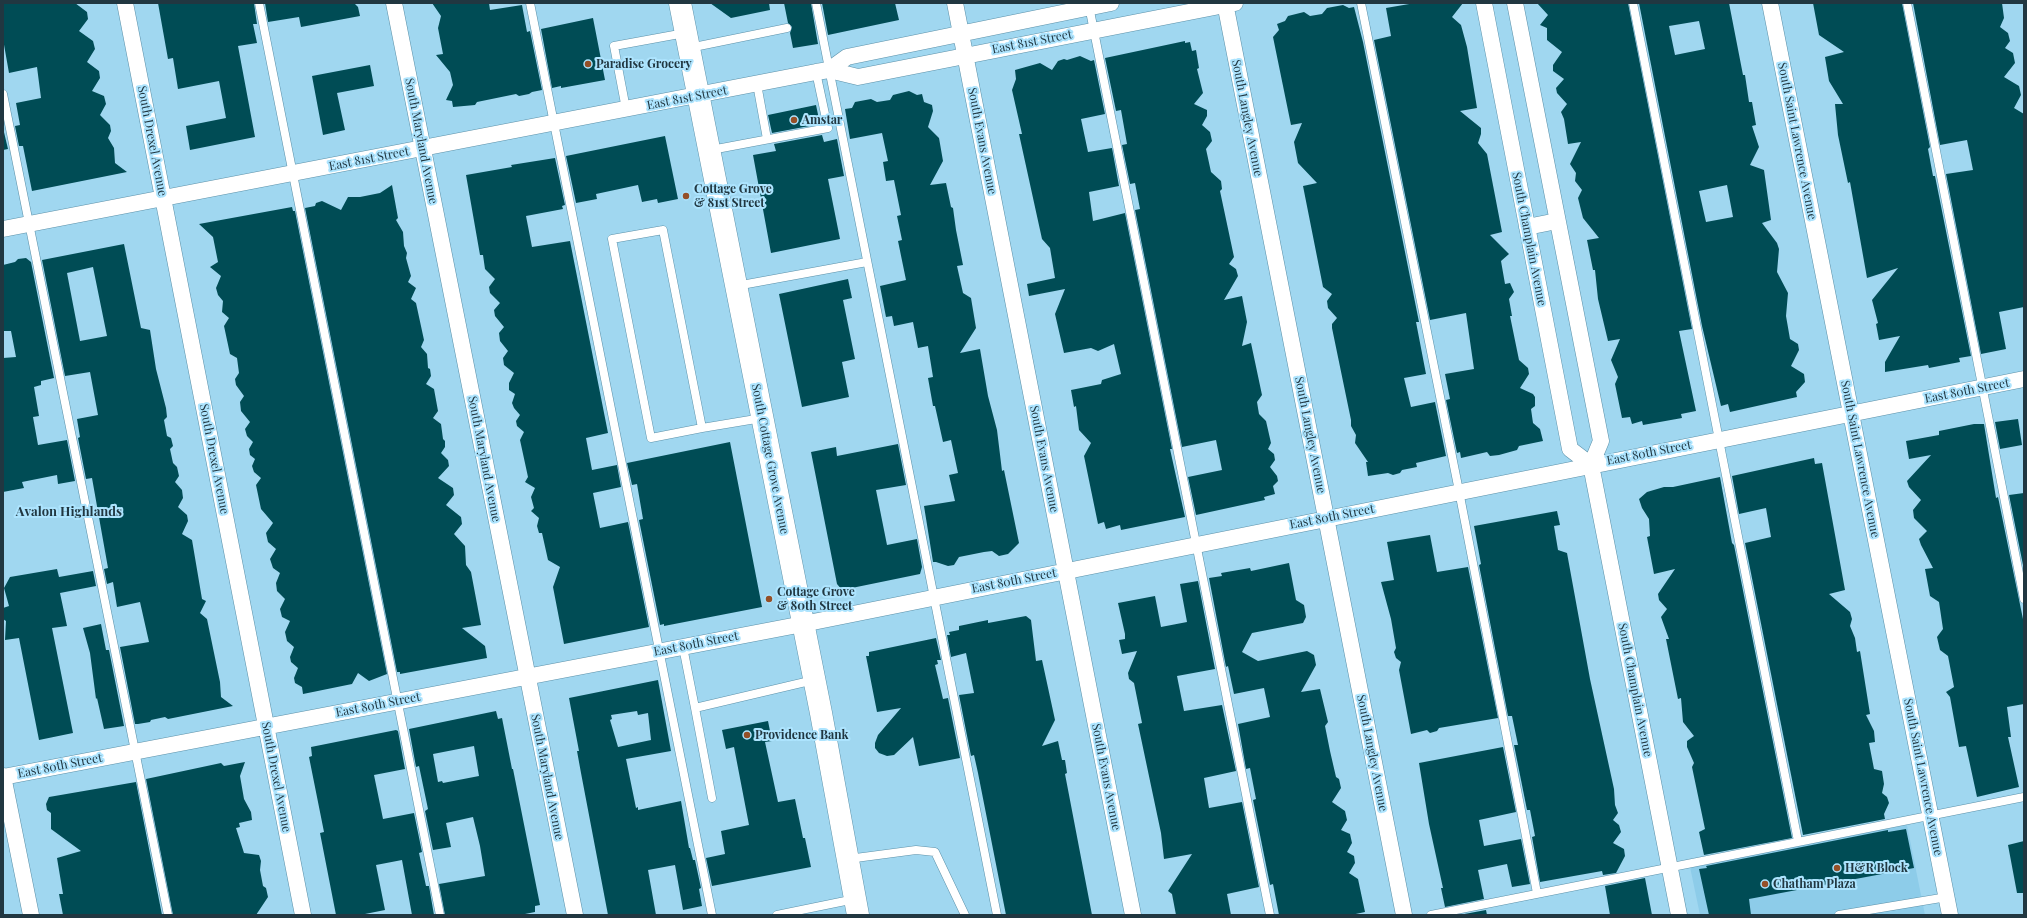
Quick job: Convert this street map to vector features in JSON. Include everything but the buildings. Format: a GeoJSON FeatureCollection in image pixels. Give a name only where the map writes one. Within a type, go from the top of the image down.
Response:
{"type":"FeatureCollection","features":[{"type":"Feature","properties":{"kind":"main road","name":"South Cottage Grove Avenue"},"geometry":{"type":"LineString","coordinates":[[680,3],[814,680],[857,907]]}},
{"type":"Feature","properties":{"kind":"street","name":"South Drexel Avenue"},"geometry":{"type":"LineString","coordinates":[[125,3],[303,915]]}},
{"type":"Feature","properties":{"kind":"street","name":"South Maryland Avenue"},"geometry":{"type":"LineString","coordinates":[[394,3],[575,915]]}},
{"type":"Feature","properties":{"kind":"street","name":"South Evans Avenue"},"geometry":{"type":"LineString","coordinates":[[955,3],[1133,915]]}},
{"type":"Feature","properties":{"kind":"street","name":"East 81st Street"},"geometry":{"type":"LineString","coordinates":[[3,229],[823,71],[847,57],[961,35],[1089,5],[1111,3]]}},
{"type":"Feature","properties":{"kind":"street","name":"South Champlain Avenue"},"geometry":{"type":"LineString","coordinates":[[1484,3],[1570,449],[1591,465],[1680,915]]}},
{"type":"Feature","properties":{"kind":"street"},"geometry":{"type":"LineString","coordinates":[[1515,3],[1601,441],[1591,465]]}},
{"type":"Feature","properties":{"kind":"street","name":"South Saint Lawrence Avenue"},"geometry":{"type":"LineString","coordinates":[[1770,3],[1950,915]]}},
{"type":"Feature","properties":{"kind":"street","name":"East 81st Street"},"geometry":{"type":"LineString","coordinates":[[823,71],[858,77],[1228,4]]}},
{"type":"Feature","properties":{"kind":"street","name":"South Langley Avenue"},"geometry":{"type":"LineString","coordinates":[[1228,4],[1326,518],[1404,915]]}},
{"type":"Feature","properties":{"kind":"street"},"geometry":{"type":"LineString","coordinates":[[1527,228],[1558,221]]}},
{"type":"Feature","properties":{"kind":"street","name":"East 80th Street"},"geometry":{"type":"LineString","coordinates":[[3,777],[803,624],[1459,491],[2024,379]]}},
{"type":"Feature","properties":{"kind":"street"},"geometry":{"type":"LineString","coordinates":[[3,777],[31,915]]}},
{"type":"Feature","properties":{"kind":"lane"},"geometry":{"type":"LineString","coordinates":[[259,3],[440,915]]}},
{"type":"Feature","properties":{"kind":"lane"},"geometry":{"type":"LineString","coordinates":[[530,3],[712,915]]}},
{"type":"Feature","properties":{"kind":"lane"},"geometry":{"type":"LineString","coordinates":[[709,150],[828,128],[816,3]]}},
{"type":"Feature","properties":{"kind":"lane"},"geometry":{"type":"LineString","coordinates":[[1360,3],[1459,491],[1537,894]]}},
{"type":"Feature","properties":{"kind":"lane"},"geometry":{"type":"LineString","coordinates":[[1633,3],[1798,841]]}},
{"type":"Feature","properties":{"kind":"lane"},"geometry":{"type":"LineString","coordinates":[[1907,3],[2024,599]]}},
{"type":"Feature","properties":{"kind":"lane"},"geometry":{"type":"LineString","coordinates":[[1089,5],[1270,915]]}},
{"type":"Feature","properties":{"kind":"lane"},"geometry":{"type":"LineString","coordinates":[[626,109],[614,46],[687,40],[788,28]]}},
{"type":"Feature","properties":{"kind":"lane"},"geometry":{"type":"LineString","coordinates":[[823,71],[868,262],[997,915]]}},
{"type":"Feature","properties":{"kind":"lane"},"geometry":{"type":"LineString","coordinates":[[757,84],[767,139]]}},
{"type":"Feature","properties":{"kind":"lane"},"geometry":{"type":"LineString","coordinates":[[3,94],[168,915]]}},
{"type":"Feature","properties":{"kind":"lane"},"geometry":{"type":"LineString","coordinates":[[702,428],[663,230],[612,240],[651,438],[762,418]]}},
{"type":"Feature","properties":{"kind":"lane"},"geometry":{"type":"LineString","coordinates":[[736,286],[868,262]]}},
{"type":"Feature","properties":{"kind":"lane"},"geometry":{"type":"LineString","coordinates":[[684,647],[712,798]]}},
{"type":"Feature","properties":{"kind":"lane"},"geometry":{"type":"LineString","coordinates":[[695,708],[814,680]]}},
{"type":"Feature","properties":{"kind":"lane"},"geometry":{"type":"LineString","coordinates":[[1431,915],[1670,866],[2024,797]]}},
{"type":"Feature","properties":{"kind":"lane"},"geometry":{"type":"LineString","coordinates":[[848,860],[916,850],[935,852],[965,915]]}},
{"type":"Feature","properties":{"kind":"lane"},"geometry":{"type":"LineString","coordinates":[[1839,915],[1947,897]]}},
{"type":"Feature","properties":{"kind":"lane"},"geometry":{"type":"LineString","coordinates":[[777,915],[857,907]]}},
{"type":"Feature","properties":{"kind":"shaded area","name":"Chatham Plaza"},"geometry":{"type":"Polygon","coordinates":[[[1907,825],[1925,915],[1700,915],[1690,867],[1907,825]]]}},
{"type":"Feature","properties":{"kind":"place","name":"Paradise Grocery"},"geometry":{"type":"Point","coordinates":[588,64]}},
{"type":"Feature","properties":{"kind":"place","name":"Amstar"},"geometry":{"type":"Point","coordinates":[794,120]}},
{"type":"Feature","properties":{"kind":"place","name":"Cottage Grove & 81st Street"},"geometry":{"type":"Point","coordinates":[686,196]}},
{"type":"Feature","properties":{"kind":"place","name":"Cottage Grove & 80th Street"},"geometry":{"type":"Point","coordinates":[769,599]}},
{"type":"Feature","properties":{"kind":"place","name":"Providence Bank"},"geometry":{"type":"Point","coordinates":[747,735]}},
{"type":"Feature","properties":{"kind":"place","name":"H&R Block"},"geometry":{"type":"Point","coordinates":[1837,868]}},
{"type":"Feature","properties":{"kind":"place","name":"Chatham Plaza"},"geometry":{"type":"Point","coordinates":[1765,884]}},
{"type":"Feature","properties":{"kind":"district","name":"Avalon Highlands"},"geometry":{"type":"Point","coordinates":[69,512]}}]}
